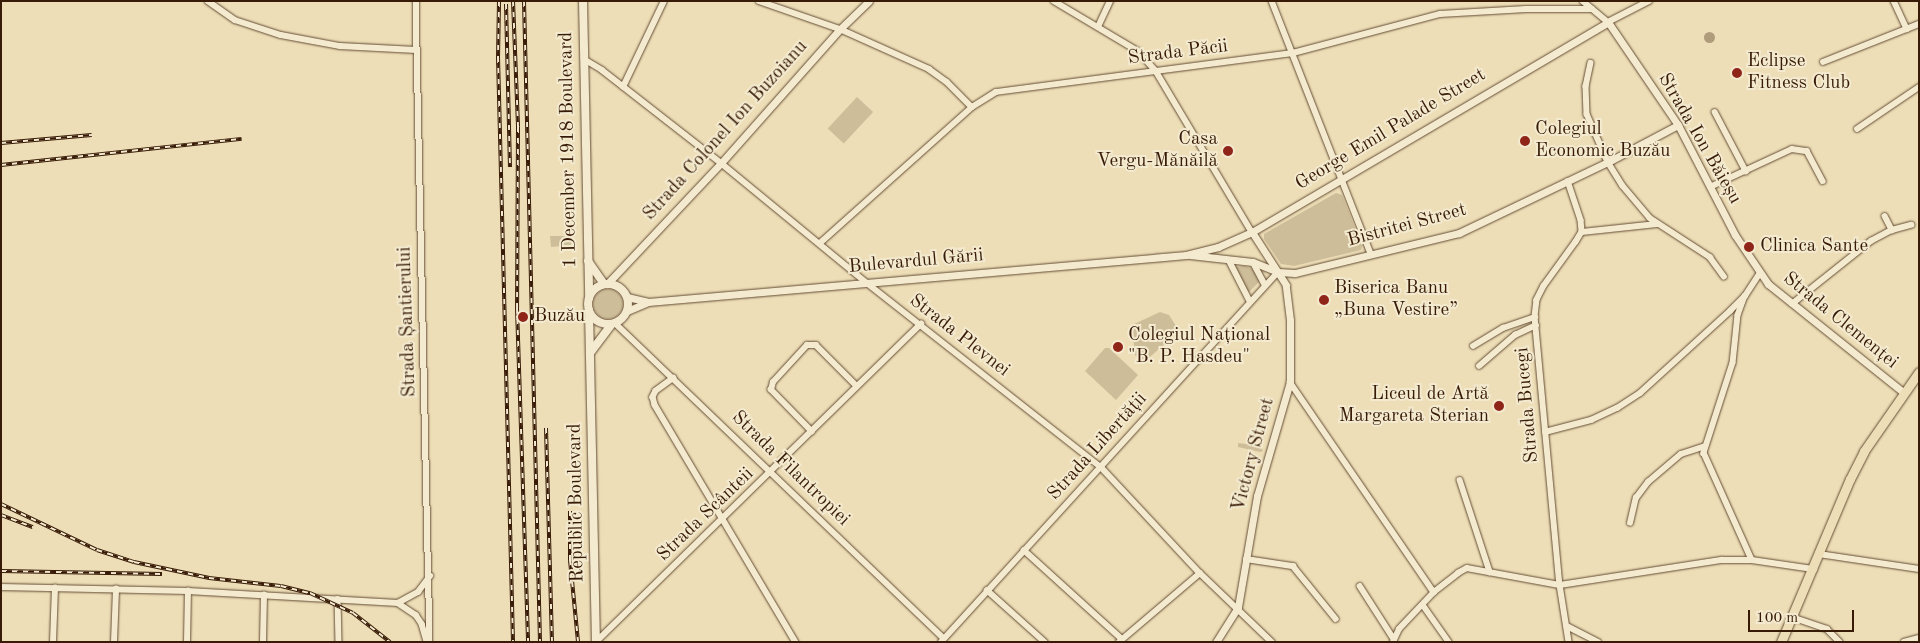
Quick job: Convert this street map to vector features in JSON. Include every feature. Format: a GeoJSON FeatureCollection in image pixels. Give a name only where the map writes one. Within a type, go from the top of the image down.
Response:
{"type":"FeatureCollection","features":[{"type":"Feature","properties":{"kind":"main road","name":"1 December 1918 Boulevard"},"geometry":{"type":"LineString","coordinates":[[583,1],[589,298]]}},
{"type":"Feature","properties":{"kind":"main road"},"geometry":{"type":"LineString","coordinates":[[587,259],[605,284]]}},
{"type":"Feature","properties":{"kind":"main road"},"geometry":{"type":"LineString","coordinates":[[590,353],[613,323],[627,311],[627,297],[621,288],[605,284],[594,289],[589,298],[589,310],[596,642]]}},
{"type":"Feature","properties":{"kind":"main road"},"geometry":{"type":"LineString","coordinates":[[589,310],[598,321],[613,323]]}},
{"type":"Feature","properties":{"kind":"main road"},"geometry":{"type":"LineString","coordinates":[[1782,642],[1814,569],[1850,478],[1864,451],[1903,392],[1919,372]]}},
{"type":"Feature","properties":{"kind":"street"},"geometry":{"type":"LineString","coordinates":[[208,1],[235,20],[281,35],[340,46],[416,50]]}},
{"type":"Feature","properties":{"kind":"street","name":"Strada Șantierului"},"geometry":{"type":"LineString","coordinates":[[416,1],[430,576],[429,642]]}},
{"type":"Feature","properties":{"kind":"street"},"geometry":{"type":"LineString","coordinates":[[623,87],[664,1]]}},
{"type":"Feature","properties":{"kind":"street"},"geometry":{"type":"LineString","coordinates":[[759,1],[840,30],[940,75],[972,107]]}},
{"type":"Feature","properties":{"kind":"street","name":"Strada Colonel Ion Buzoianu"},"geometry":{"type":"LineString","coordinates":[[605,284],[721,163],[840,30],[869,1]]}},
{"type":"Feature","properties":{"kind":"street"},"geometry":{"type":"LineString","coordinates":[[1054,1],[1138,50],[1156,72],[1252,232]]}},
{"type":"Feature","properties":{"kind":"street"},"geometry":{"type":"LineString","coordinates":[[1098,27],[1110,1]]}},
{"type":"Feature","properties":{"kind":"street"},"geometry":{"type":"LineString","coordinates":[[1272,1],[1371,254]]}},
{"type":"Feature","properties":{"kind":"street"},"geometry":{"type":"LineString","coordinates":[[1583,1],[1608,22],[1649,1]]}},
{"type":"Feature","properties":{"kind":"street"},"geometry":{"type":"LineString","coordinates":[[1894,1],[1907,29]]}},
{"type":"Feature","properties":{"kind":"street","name":"Strada Păcii"},"geometry":{"type":"LineString","coordinates":[[820,243],[972,107],[996,92],[1293,54],[1440,14],[1526,9],[1592,9]]}},
{"type":"Feature","properties":{"kind":"street","name":"Strada Ion Băieșu"},"geometry":{"type":"LineString","coordinates":[[1608,22],[1678,125],[1735,235],[1760,273]]}},
{"type":"Feature","properties":{"kind":"street","name":"George Emil Palade Street"},"geometry":{"type":"LineString","coordinates":[[1186,255],[1218,246],[1252,232],[1608,22]]}},
{"type":"Feature","properties":{"kind":"street"},"geometry":{"type":"LineString","coordinates":[[1823,62],[1919,24]]}},
{"type":"Feature","properties":{"kind":"street","name":"Strada Plevnei"},"geometry":{"type":"LineString","coordinates":[[584,59],[721,163],[867,283],[1101,467],[1200,573],[1272,642]]}},
{"type":"Feature","properties":{"kind":"street"},"geometry":{"type":"LineString","coordinates":[[1591,63],[1586,86],[1587,114],[1608,162],[1623,186],[1657,224],[1710,257],[1724,276]]}},
{"type":"Feature","properties":{"kind":"street"},"geometry":{"type":"LineString","coordinates":[[1857,129],[1919,86]]}},
{"type":"Feature","properties":{"kind":"street"},"geometry":{"type":"LineString","coordinates":[[1715,112],[1746,171]]}},
{"type":"Feature","properties":{"kind":"street","name":"Bistritei Street"},"geometry":{"type":"LineString","coordinates":[[1186,255],[1253,262],[1278,272],[1295,272],[1459,233],[1608,162],[1678,125]]}},
{"type":"Feature","properties":{"kind":"street"},"geometry":{"type":"LineString","coordinates":[[1710,188],[1792,149],[1807,151],[1823,180]]}},
{"type":"Feature","properties":{"kind":"street"},"geometry":{"type":"LineString","coordinates":[[1568,181],[1581,220],[1582,232],[1657,224]]}},
{"type":"Feature","properties":{"kind":"street"},"geometry":{"type":"LineString","coordinates":[[1885,216],[1892,230]]}},
{"type":"Feature","properties":{"kind":"street"},"geometry":{"type":"LineString","coordinates":[[1792,304],[1871,241],[1892,230],[1911,225]]}},
{"type":"Feature","properties":{"kind":"street","name":"Victory Street"},"geometry":{"type":"LineString","coordinates":[[1216,642],[1238,608],[1259,488],[1290,382],[1288,295],[1285,281],[1252,232]]}},
{"type":"Feature","properties":{"kind":"street","name":"Strada Bucegi"},"geometry":{"type":"LineString","coordinates":[[1569,642],[1560,585],[1535,317],[1537,300],[1544,286],[1582,232]]}},
{"type":"Feature","properties":{"kind":"street","name":"Bulevardul Gării"},"geometry":{"type":"LineString","coordinates":[[627,311],[648,302],[1186,255]]}},
{"type":"Feature","properties":{"kind":"street"},"geometry":{"type":"LineString","coordinates":[[1228,260],[1250,302]]}},
{"type":"Feature","properties":{"kind":"street"},"geometry":{"type":"LineString","coordinates":[[1253,262],[1266,285]]}},
{"type":"Feature","properties":{"kind":"street","name":"Strada Libertății"},"geometry":{"type":"LineString","coordinates":[[942,640],[1278,272]]}},
{"type":"Feature","properties":{"kind":"street"},"geometry":{"type":"LineString","coordinates":[[1752,560],[1707,460],[1705,446],[1734,363],[1738,315],[1745,296],[1760,273]]}},
{"type":"Feature","properties":{"kind":"street","name":"Strada Clemenței"},"geometry":{"type":"LineString","coordinates":[[1760,273],[1774,291],[1903,392]]}},
{"type":"Feature","properties":{"kind":"street"},"geometry":{"type":"LineString","coordinates":[[1545,432],[1591,420],[1617,408],[1640,393],[1672,366],[1745,296]]}},
{"type":"Feature","properties":{"kind":"street","name":"Bulevardul Gării"},"geometry":{"type":"LineString","coordinates":[[627,297],[648,302]]}},
{"type":"Feature","properties":{"kind":"street"},"geometry":{"type":"LineString","coordinates":[[1473,346],[1503,328],[1535,317]]}},
{"type":"Feature","properties":{"kind":"street","name":"Strada Filantropiei"},"geometry":{"type":"LineString","coordinates":[[613,323],[674,378],[772,472],[942,640]]}},
{"type":"Feature","properties":{"kind":"street","name":"Strada Scânteii"},"geometry":{"type":"LineString","coordinates":[[596,642],[772,472],[921,324]]}},
{"type":"Feature","properties":{"kind":"street"},"geometry":{"type":"LineString","coordinates":[[1479,366],[1515,335],[1536,325]]}},
{"type":"Feature","properties":{"kind":"street"},"geometry":{"type":"LineString","coordinates":[[812,432],[770,390],[773,382],[807,345],[816,345],[857,386]]}},
{"type":"Feature","properties":{"kind":"street"},"geometry":{"type":"LineString","coordinates":[[674,378],[656,391],[654,400],[796,642]]}},
{"type":"Feature","properties":{"kind":"street"},"geometry":{"type":"LineString","coordinates":[[1290,382],[1434,592]]}},
{"type":"Feature","properties":{"kind":"street"},"geometry":{"type":"LineString","coordinates":[[1630,523],[1636,498],[1648,482],[1681,454],[1705,446]]}},
{"type":"Feature","properties":{"kind":"street"},"geometry":{"type":"LineString","coordinates":[[1460,480],[1490,572]]}},
{"type":"Feature","properties":{"kind":"street"},"geometry":{"type":"LineString","coordinates":[[1024,550],[1120,640],[1200,573]]}},
{"type":"Feature","properties":{"kind":"street"},"geometry":{"type":"LineString","coordinates":[[1819,554],[1919,569]]}},
{"type":"Feature","properties":{"kind":"street"},"geometry":{"type":"LineString","coordinates":[[1246,559],[1293,566],[1336,619]]}},
{"type":"Feature","properties":{"kind":"street"},"geometry":{"type":"LineString","coordinates":[[1394,641],[1400,629],[1434,592],[1458,572],[1467,568],[1560,585],[1722,560],[1752,560],[1814,569]]}},
{"type":"Feature","properties":{"kind":"street"},"geometry":{"type":"LineString","coordinates":[[398,603],[414,595],[430,576]]}},
{"type":"Feature","properties":{"kind":"street"},"geometry":{"type":"LineString","coordinates":[[1360,586],[1394,641]]}},
{"type":"Feature","properties":{"kind":"street"},"geometry":{"type":"LineString","coordinates":[[1,587],[188,591],[398,603],[416,614],[429,642]]}},
{"type":"Feature","properties":{"kind":"street"},"geometry":{"type":"LineString","coordinates":[[53,642],[55,588]]}},
{"type":"Feature","properties":{"kind":"street"},"geometry":{"type":"LineString","coordinates":[[114,642],[116,589]]}},
{"type":"Feature","properties":{"kind":"street"},"geometry":{"type":"LineString","coordinates":[[988,590],[1045,642]]}},
{"type":"Feature","properties":{"kind":"street"},"geometry":{"type":"LineString","coordinates":[[187,642],[188,591]]}},
{"type":"Feature","properties":{"kind":"street"},"geometry":{"type":"LineString","coordinates":[[263,642],[264,595]]}},
{"type":"Feature","properties":{"kind":"street"},"geometry":{"type":"LineString","coordinates":[[338,599],[339,642]]}},
{"type":"Feature","properties":{"kind":"street"},"geometry":{"type":"LineString","coordinates":[[1423,605],[1449,642]]}},
{"type":"Feature","properties":{"kind":"street"},"geometry":{"type":"LineString","coordinates":[[1792,617],[1827,629],[1840,642]]}},
{"type":"Feature","properties":{"kind":"street"},"geometry":{"type":"LineString","coordinates":[[1566,626],[1598,642]]}},
{"type":"Feature","properties":{"kind":"street"},"geometry":{"type":"LineString","coordinates":[[1904,642],[1919,638]]}},
{"type":"Feature","properties":{"kind":"shaded area"},"geometry":{"type":"Polygon","coordinates":[[[1709,31],[1715,37],[1709,43],[1703,37],[1709,31]]]}},
{"type":"Feature","properties":{"kind":"shaded area"},"geometry":{"type":"Polygon","coordinates":[[[857,97],[873,112],[844,143],[828,128],[857,97]]]}},
{"type":"Feature","properties":{"kind":"shaded area"},"geometry":{"type":"Polygon","coordinates":[[[1336,193],[1342,195],[1362,246],[1361,250],[1294,266],[1281,264],[1264,239],[1264,234],[1336,193]]]}},
{"type":"Feature","properties":{"kind":"shaded area"},"geometry":{"type":"Polygon","coordinates":[[[550,236],[572,236],[571,245],[551,247],[550,236]]]}},
{"type":"Feature","properties":{"kind":"shaded area"},"geometry":{"type":"Polygon","coordinates":[[[1244,266],[1254,269],[1260,281],[1248,293],[1234,267],[1244,266]]]}},
{"type":"Feature","properties":{"kind":"shaded area"},"geometry":{"type":"Polygon","coordinates":[[[608,289],[619,293],[623,304],[619,315],[608,319],[597,315],[593,304],[597,293],[608,289]]]}},
{"type":"Feature","properties":{"kind":"shaded area"},"geometry":{"type":"Polygon","coordinates":[[[1160,312],[1169,315],[1178,329],[1177,333],[1143,363],[1135,355],[1132,325],[1160,312]]]}},
{"type":"Feature","properties":{"kind":"shaded area"},"geometry":{"type":"Polygon","coordinates":[[[1105,348],[1109,348],[1138,375],[1116,400],[1085,371],[1105,348]]]}},
{"type":"Feature","properties":{"kind":"shaded area"},"geometry":{"type":"Polygon","coordinates":[[[1238,443],[1261,446],[1263,451],[1238,447],[1238,443]]]}},
{"type":"Feature","properties":{"kind":"railway"},"geometry":{"type":"LineString","coordinates":[[499,1],[498,57],[513,642]]}},
{"type":"Feature","properties":{"kind":"railway"},"geometry":{"type":"LineString","coordinates":[[513,1],[518,127],[517,308],[528,642]]}},
{"type":"Feature","properties":{"kind":"railway"},"geometry":{"type":"LineString","coordinates":[[524,1],[540,642]]}},
{"type":"Feature","properties":{"kind":"railway"},"geometry":{"type":"LineString","coordinates":[[506,4],[510,167]]}},
{"type":"Feature","properties":{"kind":"railway"},"geometry":{"type":"LineString","coordinates":[[1,143],[92,135]]}},
{"type":"Feature","properties":{"kind":"railway"},"geometry":{"type":"LineString","coordinates":[[1,165],[242,139]]}},
{"type":"Feature","properties":{"kind":"railway"},"geometry":{"type":"LineString","coordinates":[[546,428],[552,642]]}},
{"type":"Feature","properties":{"kind":"railway"},"geometry":{"type":"LineString","coordinates":[[1,504],[97,550],[134,562],[209,578],[281,586],[310,593],[353,613],[390,642]]}},
{"type":"Feature","properties":{"kind":"railway"},"geometry":{"type":"LineString","coordinates":[[570,511],[570,560],[578,642]]}},
{"type":"Feature","properties":{"kind":"railway"},"geometry":{"type":"LineString","coordinates":[[1,515],[33,527]]}},
{"type":"Feature","properties":{"kind":"railway"},"geometry":{"type":"LineString","coordinates":[[1,571],[162,574]]}},
{"type":"Feature","properties":{"kind":"place","name":"Eclipse Fitness Club"},"geometry":{"type":"Point","coordinates":[1737,73]}},
{"type":"Feature","properties":{"kind":"place","name":"Colegiul Economic Buzău"},"geometry":{"type":"Point","coordinates":[1525,141]}},
{"type":"Feature","properties":{"kind":"place","name":"Casa Vergu-Mănăilă"},"geometry":{"type":"Point","coordinates":[1228,151]}},
{"type":"Feature","properties":{"kind":"place","name":"Clinica Sante"},"geometry":{"type":"Point","coordinates":[1749,247]}},
{"type":"Feature","properties":{"kind":"place","name":"Biserica Banu „Buna Vestire”"},"geometry":{"type":"Point","coordinates":[1324,300]}},
{"type":"Feature","properties":{"kind":"place","name":"Buzău"},"geometry":{"type":"Point","coordinates":[523,317]}},
{"type":"Feature","properties":{"kind":"place","name":"Colegiul Național \"B. P. Hasdeu\""},"geometry":{"type":"Point","coordinates":[1118,347]}},
{"type":"Feature","properties":{"kind":"place","name":"Liceul de Artă Margareta Sterian"},"geometry":{"type":"Point","coordinates":[1499,406]}}]}
